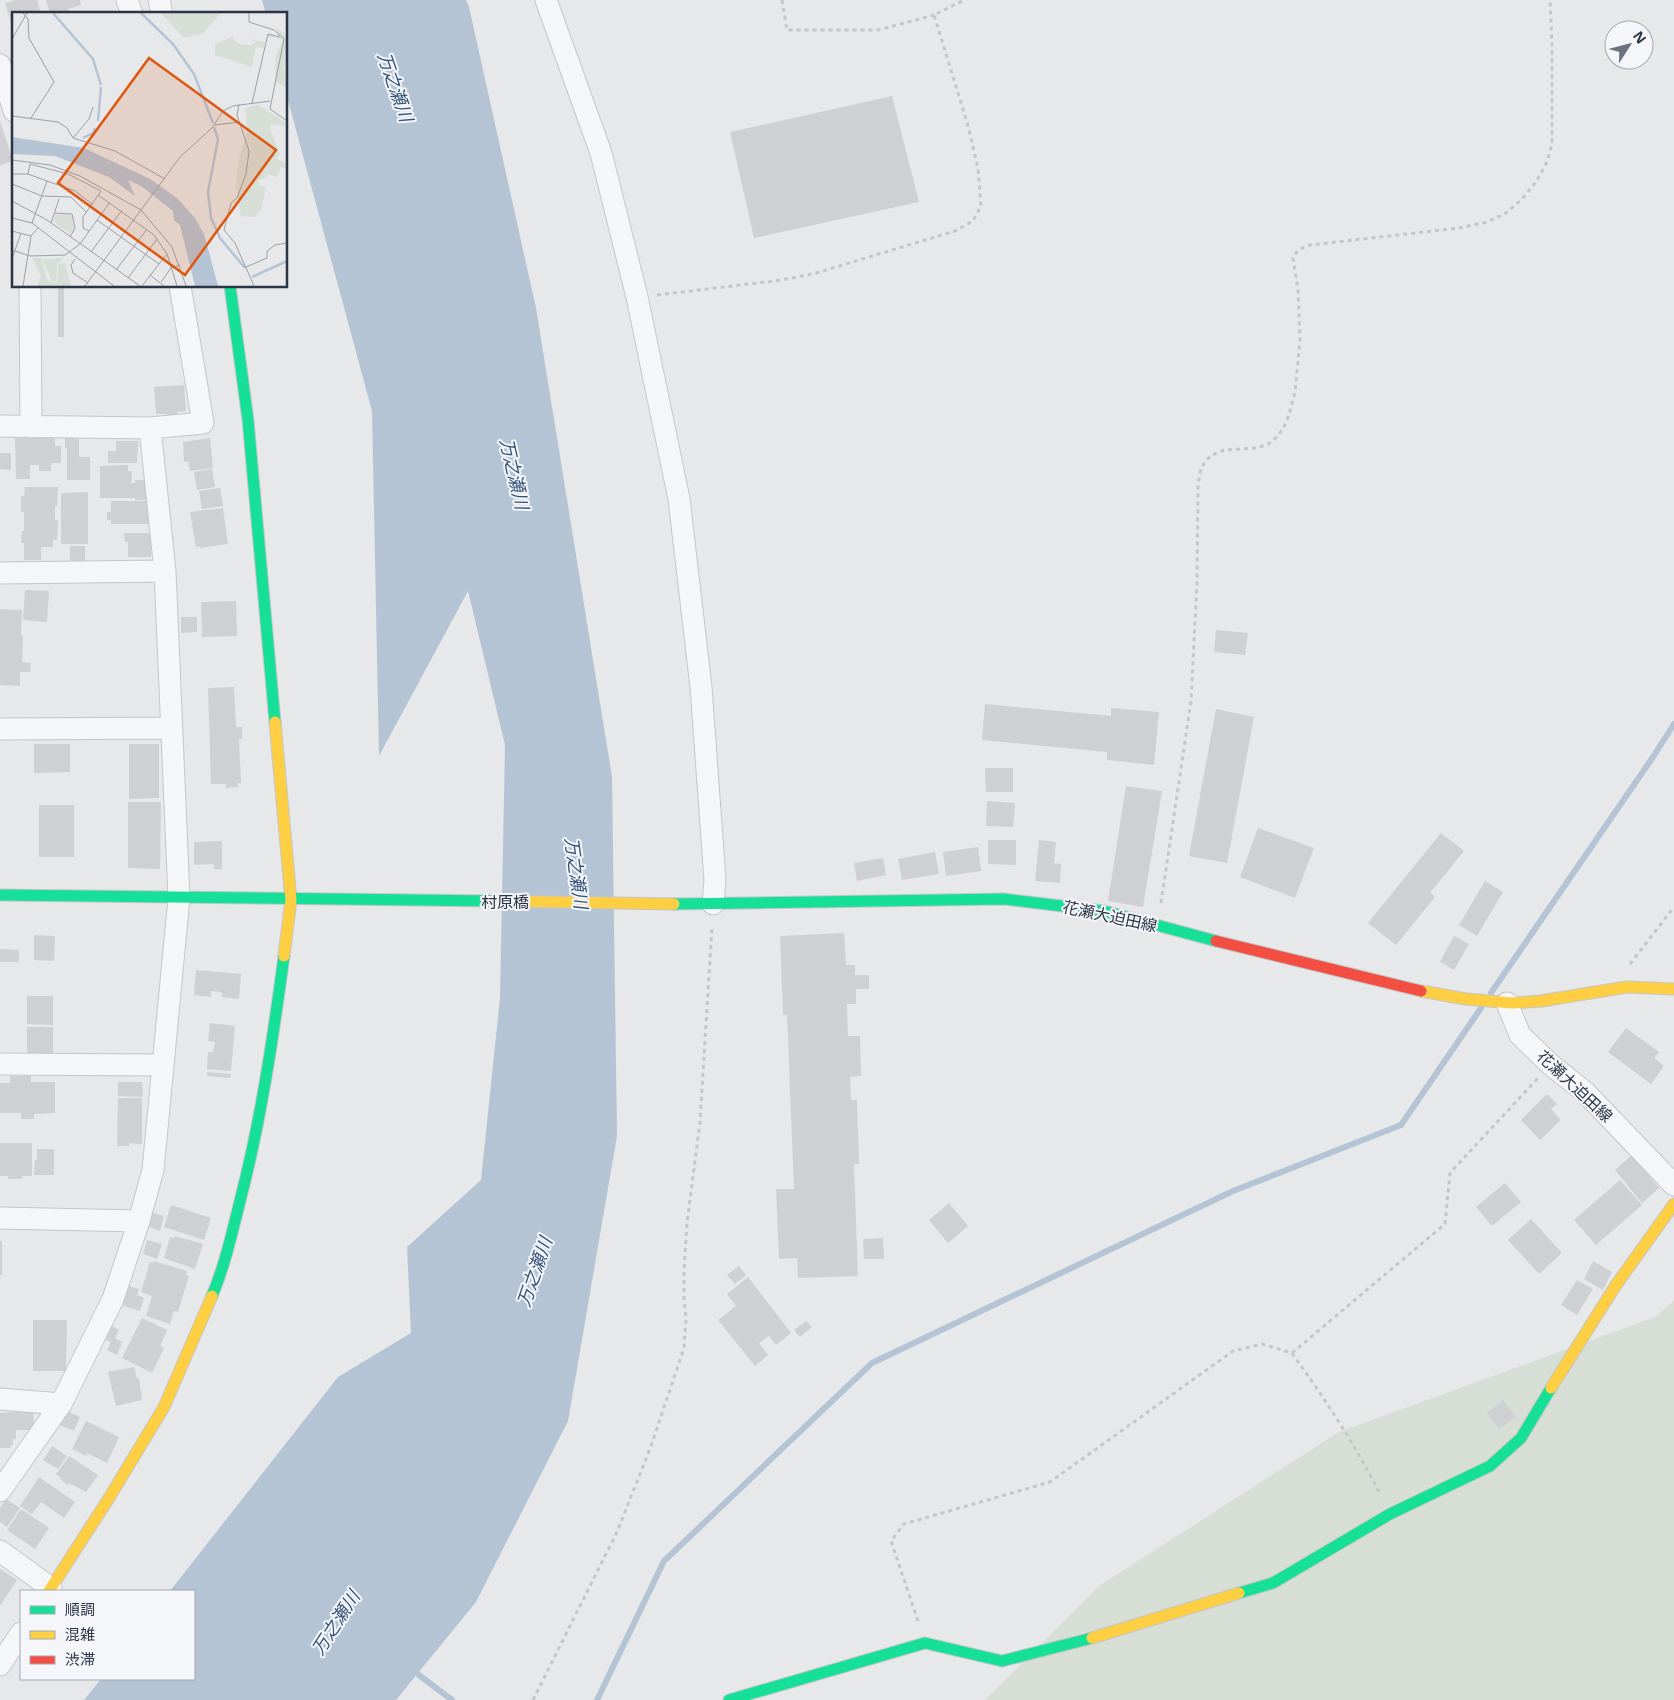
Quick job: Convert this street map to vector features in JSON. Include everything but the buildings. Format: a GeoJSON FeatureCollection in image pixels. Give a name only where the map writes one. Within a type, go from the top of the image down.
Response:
{"type":"FeatureCollection","features":[{"type":"Feature","properties":{"kind":"street"},"geometry":{"type":"LineString","coordinates":[[127,0],[131,12]]}},
{"type":"Feature","properties":{"kind":"street"},"geometry":{"type":"LineString","coordinates":[[546,0],[601,153],[637,297],[679,499],[701,687],[715,880],[708,903]]}},
{"type":"Feature","properties":{"kind":"street"},"geometry":{"type":"LineString","coordinates":[[0,65],[12,104]]}},
{"type":"Feature","properties":{"kind":"street"},"geometry":{"type":"LineString","coordinates":[[30,288],[31,427]]}},
{"type":"Feature","properties":{"kind":"street"},"geometry":{"type":"LineString","coordinates":[[0,426],[150,428],[202,423],[180,288]]}},
{"type":"Feature","properties":{"kind":"street"},"geometry":{"type":"LineString","coordinates":[[0,1551],[50,1590],[109,1498],[164,1407],[222,1269],[252,1155],[276,1017],[291,900],[248,420],[230,288]]}},
{"type":"Feature","properties":{"kind":"street"},"geometry":{"type":"LineString","coordinates":[[0,1491],[62,1404],[113,1299],[139,1221],[153,1170],[179,898],[165,571],[150,428]]}},
{"type":"Feature","properties":{"kind":"street"},"geometry":{"type":"LineString","coordinates":[[0,573],[165,571]]}},
{"type":"Feature","properties":{"kind":"street"},"geometry":{"type":"LineString","coordinates":[[0,728],[172,728]]}},
{"type":"Feature","properties":{"kind":"street","name":"村原橋"},"geometry":{"type":"LineString","coordinates":[[0,896],[708,903]]}},
{"type":"Feature","properties":{"kind":"street","name":"花瀬大迫田線"},"geometry":{"type":"LineString","coordinates":[[708,903],[1004,899],[1104,911],[1157,926],[1433,994],[1507,1003],[1575,996],[1621,987],[1651,986],[1674,989]]}},
{"type":"Feature","properties":{"kind":"street","name":"花瀬大迫田線"},"geometry":{"type":"LineString","coordinates":[[1507,1003],[1520,1035],[1550,1065],[1585,1092],[1674,1185]]}},
{"type":"Feature","properties":{"kind":"street"},"geometry":{"type":"LineString","coordinates":[[0,1064],[162,1065]]}},
{"type":"Feature","properties":{"kind":"street"},"geometry":{"type":"LineString","coordinates":[[729,1700],[925,1643],[1002,1661],[1074,1643],[1273,1583],[1390,1514],[1490,1466],[1522,1438],[1616,1285],[1674,1204]]}},
{"type":"Feature","properties":{"kind":"street"},"geometry":{"type":"LineString","coordinates":[[0,1218],[139,1221]]}},
{"type":"Feature","properties":{"kind":"street"},"geometry":{"type":"LineString","coordinates":[[0,1399],[62,1404]]}},
{"type":"Feature","properties":{"kind":"street"},"geometry":{"type":"LineString","coordinates":[[0,1665],[20,1634]]}},
{"type":"Feature","properties":{"kind":"path"},"geometry":{"type":"LineString","coordinates":[[782,0],[787,30],[878,30],[934,15],[964,0]]}},
{"type":"Feature","properties":{"kind":"path"},"geometry":{"type":"LineString","coordinates":[[1157,926],[1191,701],[1198,582],[1198,486],[1201,468],[1210,456],[1224,450],[1257,448],[1268,444],[1283,429],[1295,392],[1300,340],[1298,288],[1293,258],[1298,250],[1310,245],[1459,228],[1487,222],[1506,213],[1521,200],[1536,182],[1547,162],[1552,144],[1550,0]]}},
{"type":"Feature","properties":{"kind":"path"},"geometry":{"type":"LineString","coordinates":[[637,297],[782,280],[816,273],[955,231],[973,221],[981,206],[978,168],[967,122],[934,15]]}},
{"type":"Feature","properties":{"kind":"path"},"geometry":{"type":"LineString","coordinates":[[533,1700],[617,1532],[651,1446],[684,1348],[686,1318],[684,1271],[687,1223],[700,1122],[706,1042],[708,903]]}},
{"type":"Feature","properties":{"kind":"path"},"geometry":{"type":"LineString","coordinates":[[1628,966],[1674,907]]}},
{"type":"Feature","properties":{"kind":"path"},"geometry":{"type":"LineString","coordinates":[[1292,1353],[1445,1224],[1450,1173],[1550,1065]]}},
{"type":"Feature","properties":{"kind":"path"},"geometry":{"type":"LineString","coordinates":[[925,1643],[891,1541],[904,1524],[1050,1482],[1233,1351],[1262,1344],[1292,1353],[1334,1412],[1367,1468],[1390,1514]]}},
{"type":"Feature","properties":{"kind":"shaded area"},"geometry":{"type":"Polygon","coordinates":[[[1674,1301],[1674,1700],[985,1700],[1099,1586],[1339,1432],[1655,1317],[1674,1301]]]}},
{"type":"Feature","properties":{"kind":"water","name":"万之瀬川"},"geometry":{"type":"Polygon","coordinates":[[[262,0],[466,0],[469,7],[536,308],[612,777],[617,1136],[568,1421],[476,1602],[396,1700],[84,1700],[100,1680],[195,1680],[195,1590],[171,1590],[338,1377],[411,1333],[407,1247],[481,1180],[500,998],[505,745],[468,591],[379,756],[372,411],[288,100],[288,12],[265,12],[262,0]]]}},
{"type":"Feature","properties":{"kind":"waterway"},"geometry":{"type":"LineString","coordinates":[[1491,993],[1674,724]]}},
{"type":"Feature","properties":{"kind":"waterway"},"geometry":{"type":"LineString","coordinates":[[597,1700],[664,1561],[872,1363],[1233,1191],[1401,1125],[1481,1008]]}},
{"type":"Feature","properties":{"kind":"waterway"},"geometry":{"type":"LineString","coordinates":[[411,1669],[452,1700]]}},
{"type":"Feature","properties":{"kind":"traffic: fast"},"geometry":{"type":"LineString","coordinates":[[230,288],[248,420],[275,722]]}},
{"type":"Feature","properties":{"kind":"traffic: fast"},"geometry":{"type":"LineString","coordinates":[[0,895],[495,901]]}},
{"type":"Feature","properties":{"kind":"traffic: fast"},"geometry":{"type":"LineString","coordinates":[[674,904],[1004,899],[1104,911],[1216,941]]}},
{"type":"Feature","properties":{"kind":"traffic: fast"},"geometry":{"type":"LineString","coordinates":[[212,1296],[228,1249],[254,1140],[271,1048],[284,956]]}},
{"type":"Feature","properties":{"kind":"traffic: fast"},"geometry":{"type":"LineString","coordinates":[[1239,1593],[1273,1583],[1390,1514],[1490,1466],[1521,1438],[1551,1388]]}},
{"type":"Feature","properties":{"kind":"traffic: fast"},"geometry":{"type":"LineString","coordinates":[[729,1700],[925,1643],[1002,1661],[1092,1638]]}},
{"type":"Feature","properties":{"kind":"traffic: slow"},"geometry":{"type":"LineString","coordinates":[[275,722],[291,900],[284,956]]}},
{"type":"Feature","properties":{"kind":"traffic: slow"},"geometry":{"type":"LineString","coordinates":[[495,901],[674,904]]}},
{"type":"Feature","properties":{"kind":"traffic: slow"},"geometry":{"type":"LineString","coordinates":[[1421,991],[1466,999],[1513,1003],[1541,1001],[1627,987],[1674,989]]}},
{"type":"Feature","properties":{"kind":"traffic: slow"},"geometry":{"type":"LineString","coordinates":[[1551,1388],[1616,1285],[1674,1204]]}},
{"type":"Feature","properties":{"kind":"traffic: slow"},"geometry":{"type":"LineString","coordinates":[[50,1590],[109,1498],[164,1407],[212,1296]]}},
{"type":"Feature","properties":{"kind":"traffic: slow"},"geometry":{"type":"LineString","coordinates":[[1092,1638],[1239,1593]]}},
{"type":"Feature","properties":{"kind":"traffic: jam"},"geometry":{"type":"LineString","coordinates":[[1216,941],[1421,991]]}}]}
